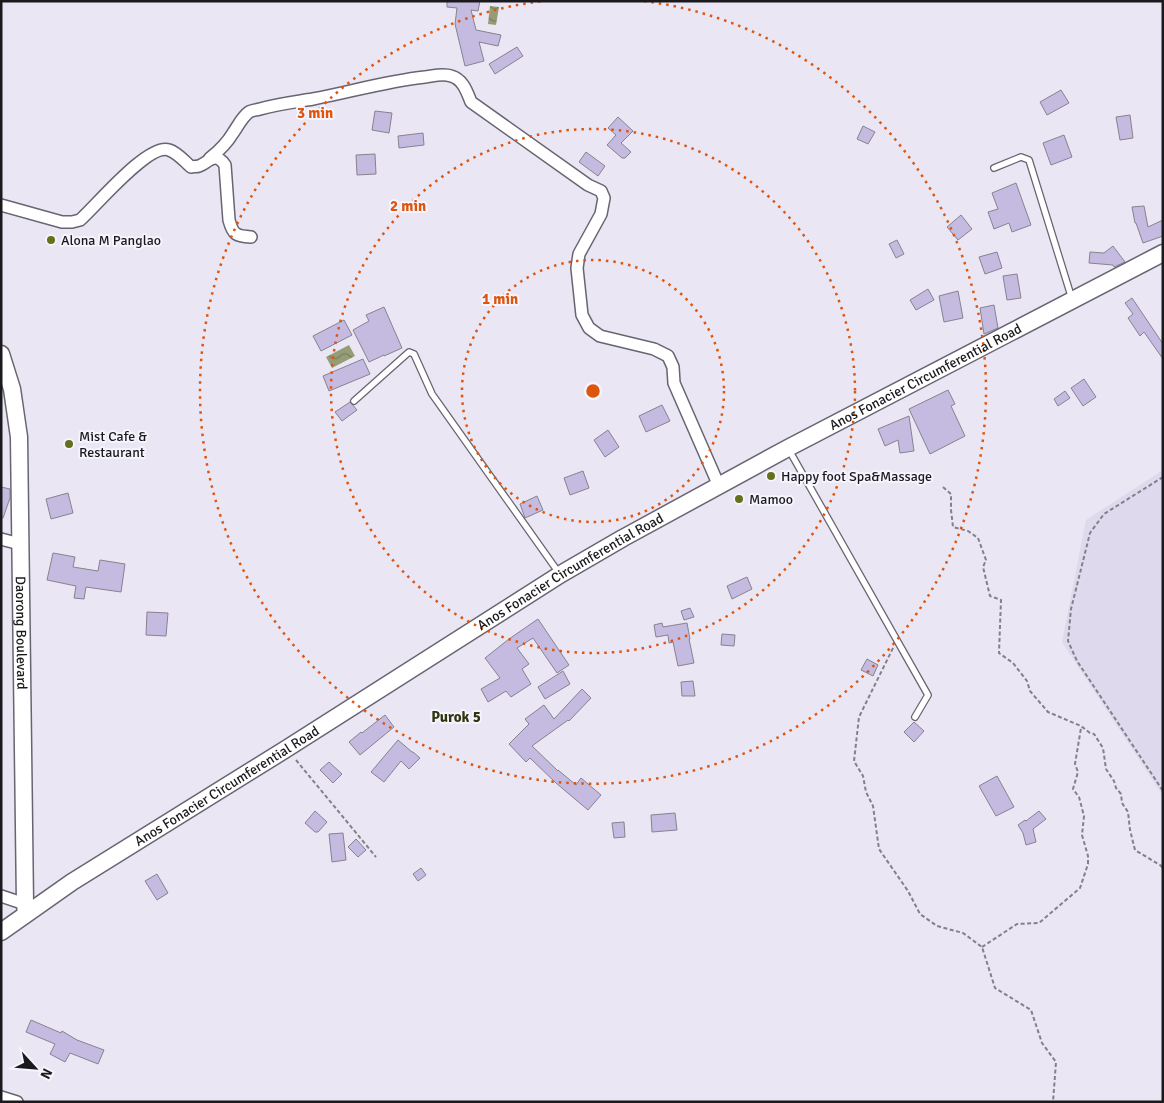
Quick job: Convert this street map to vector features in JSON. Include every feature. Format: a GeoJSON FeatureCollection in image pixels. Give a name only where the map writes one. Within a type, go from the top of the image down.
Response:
{"type":"FeatureCollection","features":[{"type":"Feature","properties":{"kind":"main road","name":"Anos Fonacier Circumferential Road"},"geometry":{"type":"LineString","coordinates":[[1,932],[25,909],[72,882],[286,749],[561,574],[788,448],[1163,253]]}},
{"type":"Feature","properties":{"kind":"main road","name":"Daorong Boulevard"},"geometry":{"type":"LineString","coordinates":[[1,354],[12,389],[19,437],[25,909]]}},
{"type":"Feature","properties":{"kind":"street"},"geometry":{"type":"LineString","coordinates":[[1,204],[62,222],[80,220],[130,169],[154,152],[164,149],[169,150],[191,166],[198,166],[223,146],[250,111],[409,79],[440,75],[455,76],[464,85],[471,102],[588,185],[601,191],[604,198],[601,214],[579,254],[577,268],[582,315],[589,328],[600,336],[654,349],[668,356],[673,367],[674,383],[719,486]]}},
{"type":"Feature","properties":{"kind":"street"},"geometry":{"type":"LineString","coordinates":[[210,158],[222,161],[226,165],[230,228],[238,236],[251,237]]}},
{"type":"Feature","properties":{"kind":"street"},"geometry":{"type":"LineString","coordinates":[[1,539],[20,544]]}},
{"type":"Feature","properties":{"kind":"street"},"geometry":{"type":"LineString","coordinates":[[1,896],[25,909]]}},
{"type":"Feature","properties":{"kind":"street"},"geometry":{"type":"LineString","coordinates":[[1,1097],[17,1102]]}},
{"type":"Feature","properties":{"kind":"lane"},"geometry":{"type":"LineString","coordinates":[[994,168],[1021,157],[1030,160],[1072,300]]}},
{"type":"Feature","properties":{"kind":"lane"},"geometry":{"type":"LineString","coordinates":[[354,401],[409,352],[414,354],[432,394],[561,574]]}},
{"type":"Feature","properties":{"kind":"lane"},"geometry":{"type":"LineString","coordinates":[[788,448],[928,695],[915,717]]}},
{"type":"Feature","properties":{"kind":"path"},"geometry":{"type":"LineString","coordinates":[[1163,477],[1104,514],[1090,533],[1071,609],[1068,641],[1077,661],[1163,791]]}},
{"type":"Feature","properties":{"kind":"path"},"geometry":{"type":"LineString","coordinates":[[943,487],[951,494],[953,527],[968,531],[978,538],[986,560],[983,567],[990,596],[1001,600],[999,653],[1013,662],[1027,681],[1030,690],[1048,712],[1081,726],[1094,734],[1104,748],[1106,769],[1121,794],[1122,803],[1128,812],[1135,850],[1163,868]]}},
{"type":"Feature","properties":{"kind":"path"},"geometry":{"type":"LineString","coordinates":[[896,641],[859,717],[854,761],[863,776],[866,792],[873,806],[879,849],[908,891],[920,914],[937,926],[962,933],[982,947],[995,988],[1031,1010],[1042,1043],[1056,1062],[1053,1102]]}},
{"type":"Feature","properties":{"kind":"path"},"geometry":{"type":"LineString","coordinates":[[982,947],[1017,924],[1039,923],[1080,888],[1088,864],[1088,856],[1082,835],[1084,816],[1079,798],[1072,789],[1078,772],[1075,764],[1081,726]]}},
{"type":"Feature","properties":{"kind":"path"},"geometry":{"type":"LineString","coordinates":[[286,749],[376,857]]}},
{"type":"Feature","properties":{"kind":"shaded area"},"geometry":{"type":"Polygon","coordinates":[[[1163,470],[1163,796],[1062,642],[1086,520],[1163,470]]]}},
{"type":"Feature","properties":{"kind":"water"},"geometry":{"type":"Polygon","coordinates":[[[490,6],[499,7],[496,25],[488,24],[490,6]]]}},
{"type":"Feature","properties":{"kind":"water"},"geometry":{"type":"Polygon","coordinates":[[[349,345],[355,356],[332,368],[326,357],[349,345]]]}},
{"type":"Feature","properties":{"kind":"building"},"geometry":{"type":"Polygon","coordinates":[[[447,1],[480,1],[478,11],[471,10],[476,30],[501,35],[498,46],[479,42],[484,61],[465,66],[455,24],[457,8],[447,7],[447,1]]]}},
{"type":"Feature","properties":{"kind":"building"},"geometry":{"type":"Polygon","coordinates":[[[517,47],[523,56],[495,74],[489,64],[517,47]]]}},
{"type":"Feature","properties":{"kind":"building"},"geometry":{"type":"Polygon","coordinates":[[[1061,90],[1069,103],[1047,115],[1040,102],[1061,90]]]}},
{"type":"Feature","properties":{"kind":"building"},"geometry":{"type":"Polygon","coordinates":[[[375,111],[392,113],[389,133],[372,130],[375,111]]]}},
{"type":"Feature","properties":{"kind":"building"},"geometry":{"type":"Polygon","coordinates":[[[1130,115],[1133,138],[1120,140],[1116,117],[1130,115]]]}},
{"type":"Feature","properties":{"kind":"building"},"geometry":{"type":"Polygon","coordinates":[[[618,117],[633,131],[621,143],[631,152],[625,158],[622,158],[607,145],[616,135],[608,128],[618,117]]]}},
{"type":"Feature","properties":{"kind":"building"},"geometry":{"type":"Polygon","coordinates":[[[863,126],[875,132],[868,144],[857,139],[863,126]]]}},
{"type":"Feature","properties":{"kind":"building"},"geometry":{"type":"Polygon","coordinates":[[[423,133],[424,145],[399,148],[398,136],[423,133]]]}},
{"type":"Feature","properties":{"kind":"building"},"geometry":{"type":"Polygon","coordinates":[[[1064,135],[1072,157],[1051,165],[1043,143],[1064,135]]]}},
{"type":"Feature","properties":{"kind":"building"},"geometry":{"type":"Polygon","coordinates":[[[586,152],[605,166],[598,176],[579,162],[586,152]]]}},
{"type":"Feature","properties":{"kind":"building"},"geometry":{"type":"Polygon","coordinates":[[[375,154],[376,174],[357,175],[356,155],[375,154]]]}},
{"type":"Feature","properties":{"kind":"building"},"geometry":{"type":"Polygon","coordinates":[[[1016,183],[1031,225],[1012,232],[1009,223],[994,229],[988,212],[998,209],[992,193],[1016,183]]]}},
{"type":"Feature","properties":{"kind":"building"},"geometry":{"type":"Polygon","coordinates":[[[1144,206],[1148,227],[1163,220],[1163,236],[1143,243],[1135,223],[1132,207],[1144,206]]]}},
{"type":"Feature","properties":{"kind":"building"},"geometry":{"type":"Polygon","coordinates":[[[961,215],[972,229],[958,240],[947,227],[961,215]]]}},
{"type":"Feature","properties":{"kind":"building"},"geometry":{"type":"Polygon","coordinates":[[[897,240],[904,254],[896,258],[889,244],[897,240]]]}},
{"type":"Feature","properties":{"kind":"building"},"geometry":{"type":"Polygon","coordinates":[[[1113,246],[1125,262],[1114,267],[1113,265],[1089,263],[1090,252],[1104,253],[1113,246]]]}},
{"type":"Feature","properties":{"kind":"building"},"geometry":{"type":"Polygon","coordinates":[[[997,252],[1002,268],[985,274],[979,257],[997,252]]]}},
{"type":"Feature","properties":{"kind":"building"},"geometry":{"type":"Polygon","coordinates":[[[1017,274],[1021,298],[1007,300],[1003,276],[1017,274]]]}},
{"type":"Feature","properties":{"kind":"building"},"geometry":{"type":"Polygon","coordinates":[[[928,289],[934,300],[916,310],[910,300],[928,289]]]}},
{"type":"Feature","properties":{"kind":"building"},"geometry":{"type":"Polygon","coordinates":[[[958,291],[963,318],[944,322],[939,296],[958,291]]]}},
{"type":"Feature","properties":{"kind":"building"},"geometry":{"type":"Polygon","coordinates":[[[1132,298],[1163,344],[1163,359],[1144,332],[1140,336],[1128,318],[1133,314],[1125,303],[1132,298]]]}},
{"type":"Feature","properties":{"kind":"building"},"geometry":{"type":"Polygon","coordinates":[[[994,305],[998,328],[984,334],[980,308],[994,305]]]}},
{"type":"Feature","properties":{"kind":"building"},"geometry":{"type":"Polygon","coordinates":[[[384,307],[402,348],[369,362],[353,330],[369,321],[366,315],[384,307]]]}},
{"type":"Feature","properties":{"kind":"building"},"geometry":{"type":"Polygon","coordinates":[[[344,320],[352,335],[321,351],[313,336],[344,320]]]}},
{"type":"Feature","properties":{"kind":"building"},"geometry":{"type":"Polygon","coordinates":[[[363,359],[370,374],[329,391],[323,376],[363,359]]]}},
{"type":"Feature","properties":{"kind":"building"},"geometry":{"type":"Polygon","coordinates":[[[1084,379],[1096,397],[1083,406],[1071,388],[1084,379]]]}},
{"type":"Feature","properties":{"kind":"building"},"geometry":{"type":"Polygon","coordinates":[[[948,390],[955,404],[951,406],[965,436],[930,454],[909,409],[948,390]]]}},
{"type":"Feature","properties":{"kind":"building"},"geometry":{"type":"Polygon","coordinates":[[[1065,391],[1070,398],[1058,406],[1054,399],[1065,391]]]}},
{"type":"Feature","properties":{"kind":"building"},"geometry":{"type":"Polygon","coordinates":[[[350,402],[357,410],[342,421],[335,412],[350,402]]]}},
{"type":"Feature","properties":{"kind":"building"},"geometry":{"type":"Polygon","coordinates":[[[662,405],[670,421],[646,432],[639,416],[662,405]]]}},
{"type":"Feature","properties":{"kind":"building"},"geometry":{"type":"Polygon","coordinates":[[[909,416],[914,451],[900,453],[898,440],[885,446],[878,429],[909,416]]]}},
{"type":"Feature","properties":{"kind":"building"},"geometry":{"type":"Polygon","coordinates":[[[608,430],[619,447],[605,457],[594,440],[608,430]]]}},
{"type":"Feature","properties":{"kind":"building"},"geometry":{"type":"Polygon","coordinates":[[[583,471],[589,488],[570,495],[564,478],[583,471]]]}},
{"type":"Feature","properties":{"kind":"building"},"geometry":{"type":"Polygon","coordinates":[[[1,487],[10,489],[10,498],[3,518],[1,518],[1,487]]]}},
{"type":"Feature","properties":{"kind":"building"},"geometry":{"type":"Polygon","coordinates":[[[68,493],[73,513],[51,519],[46,499],[68,493]]]}},
{"type":"Feature","properties":{"kind":"building"},"geometry":{"type":"Polygon","coordinates":[[[537,496],[543,510],[525,518],[520,504],[537,496]]]}},
{"type":"Feature","properties":{"kind":"building"},"geometry":{"type":"Polygon","coordinates":[[[53,553],[75,557],[73,567],[98,571],[100,560],[125,564],[121,592],[86,587],[84,599],[74,598],[76,586],[47,580],[53,553]]]}},
{"type":"Feature","properties":{"kind":"building"},"geometry":{"type":"Polygon","coordinates":[[[747,577],[752,589],[732,599],[727,586],[747,577]]]}},
{"type":"Feature","properties":{"kind":"building"},"geometry":{"type":"Polygon","coordinates":[[[690,608],[694,617],[684,620],[681,611],[690,608]]]}},
{"type":"Feature","properties":{"kind":"building"},"geometry":{"type":"Polygon","coordinates":[[[147,612],[168,613],[166,636],[146,635],[147,612]]]}},
{"type":"Feature","properties":{"kind":"building"},"geometry":{"type":"Polygon","coordinates":[[[538,619],[569,665],[557,673],[533,638],[517,648],[529,664],[522,669],[531,684],[511,697],[506,691],[488,702],[481,689],[500,678],[485,658],[538,619]]]}},
{"type":"Feature","properties":{"kind":"building"},"geometry":{"type":"Polygon","coordinates":[[[662,623],[663,627],[687,623],[694,663],[678,666],[673,642],[669,643],[668,635],[656,637],[654,625],[662,623]]]}},
{"type":"Feature","properties":{"kind":"building"},"geometry":{"type":"Polygon","coordinates":[[[722,634],[735,635],[734,646],[721,645],[722,634]]]}},
{"type":"Feature","properties":{"kind":"building"},"geometry":{"type":"Polygon","coordinates":[[[867,659],[878,665],[873,676],[861,670],[867,659]]]}},
{"type":"Feature","properties":{"kind":"building"},"geometry":{"type":"Polygon","coordinates":[[[563,671],[570,684],[545,699],[538,687],[563,671]]]}},
{"type":"Feature","properties":{"kind":"building"},"geometry":{"type":"Polygon","coordinates":[[[693,681],[695,696],[682,696],[681,682],[693,681]]]}},
{"type":"Feature","properties":{"kind":"building"},"geometry":{"type":"Polygon","coordinates":[[[582,689],[591,698],[569,721],[532,746],[576,785],[581,778],[601,795],[588,810],[530,758],[526,762],[509,744],[529,724],[525,719],[544,705],[554,719],[582,689]]]}},
{"type":"Feature","properties":{"kind":"building"},"geometry":{"type":"Polygon","coordinates":[[[385,715],[394,727],[360,755],[349,742],[385,715]]]}},
{"type":"Feature","properties":{"kind":"building"},"geometry":{"type":"Polygon","coordinates":[[[914,722],[924,731],[914,742],[904,732],[914,722]]]}},
{"type":"Feature","properties":{"kind":"building"},"geometry":{"type":"Polygon","coordinates":[[[398,740],[420,758],[409,769],[401,761],[384,782],[371,772],[398,740]]]}},
{"type":"Feature","properties":{"kind":"building"},"geometry":{"type":"Polygon","coordinates":[[[329,762],[342,774],[333,783],[320,770],[329,762]]]}},
{"type":"Feature","properties":{"kind":"building"},"geometry":{"type":"Polygon","coordinates":[[[997,776],[1014,807],[996,816],[979,786],[997,776]]]}},
{"type":"Feature","properties":{"kind":"building"},"geometry":{"type":"Polygon","coordinates":[[[315,811],[327,822],[318,832],[315,832],[305,823],[315,811]]]}},
{"type":"Feature","properties":{"kind":"building"},"geometry":{"type":"Polygon","coordinates":[[[1039,811],[1046,819],[1033,829],[1036,842],[1026,845],[1023,833],[1018,825],[1039,811]]]}},
{"type":"Feature","properties":{"kind":"building"},"geometry":{"type":"Polygon","coordinates":[[[675,813],[677,830],[652,832],[651,815],[675,813]]]}},
{"type":"Feature","properties":{"kind":"building"},"geometry":{"type":"Polygon","coordinates":[[[624,822],[625,837],[614,838],[612,823],[624,822]]]}},
{"type":"Feature","properties":{"kind":"building"},"geometry":{"type":"Polygon","coordinates":[[[343,833],[346,860],[332,862],[329,834],[343,833]]]}},
{"type":"Feature","properties":{"kind":"building"},"geometry":{"type":"Polygon","coordinates":[[[356,839],[366,850],[358,857],[348,847],[356,839]]]}},
{"type":"Feature","properties":{"kind":"building"},"geometry":{"type":"Polygon","coordinates":[[[421,868],[426,875],[418,881],[413,874],[421,868]]]}},
{"type":"Feature","properties":{"kind":"building"},"geometry":{"type":"Polygon","coordinates":[[[157,874],[168,893],[157,900],[145,881],[157,874]]]}},
{"type":"Feature","properties":{"kind":"building"},"geometry":{"type":"Polygon","coordinates":[[[31,1020],[61,1033],[62,1031],[77,1040],[104,1050],[98,1064],[70,1053],[65,1062],[50,1054],[55,1044],[26,1032],[31,1020]]]}},
{"type":"Feature","properties":{"kind":"place","name":"Alona M Panglao"},"geometry":{"type":"Point","coordinates":[51,240]}},
{"type":"Feature","properties":{"kind":"place","name":"Mist Cafe & Restaurant"},"geometry":{"type":"Point","coordinates":[69,444]}},
{"type":"Feature","properties":{"kind":"place","name":"Happy foot Spa&Massage"},"geometry":{"type":"Point","coordinates":[771,476]}},
{"type":"Feature","properties":{"kind":"place","name":"Mamoo"},"geometry":{"type":"Point","coordinates":[739,499]}},
{"type":"Feature","properties":{"kind":"district","name":"Purok 5"},"geometry":{"type":"Point","coordinates":[456,717]}}]}
